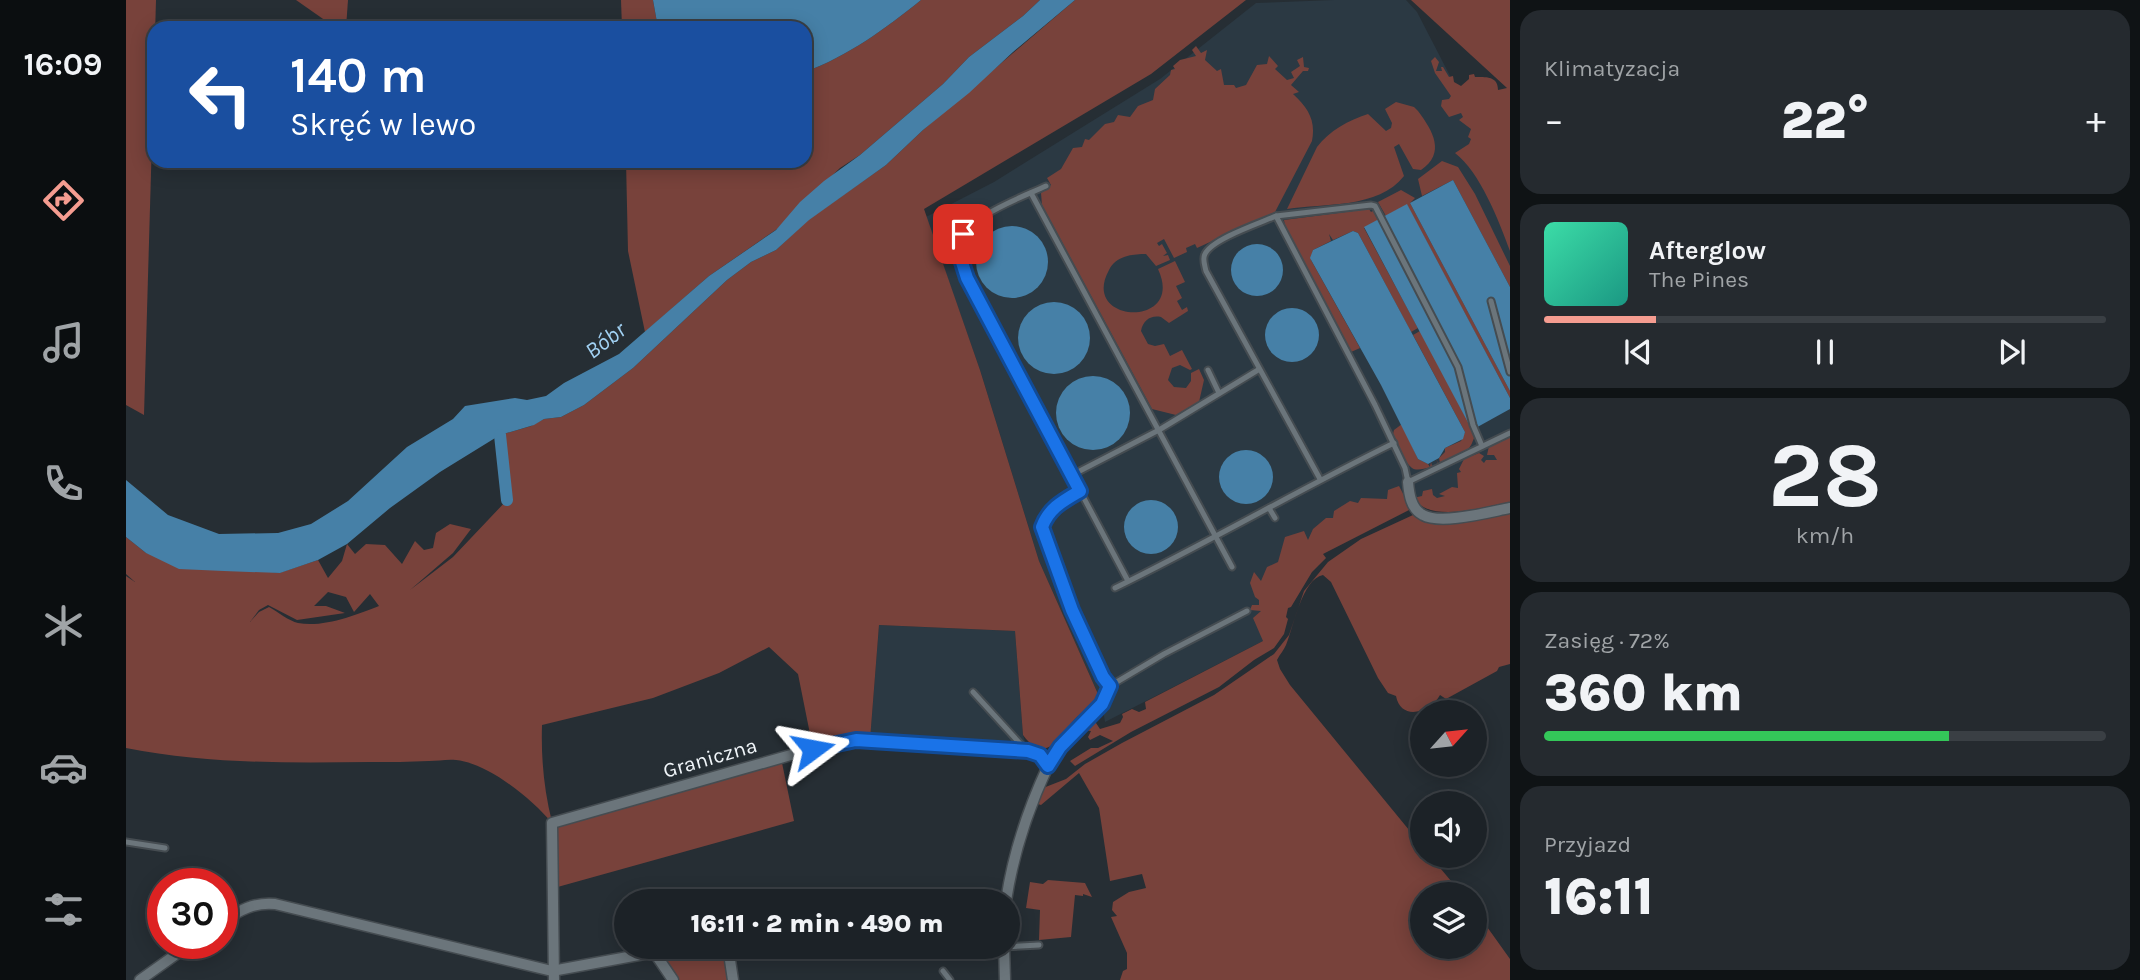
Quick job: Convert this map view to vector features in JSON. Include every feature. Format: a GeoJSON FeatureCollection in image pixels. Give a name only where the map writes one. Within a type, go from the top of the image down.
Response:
{"type":"FeatureCollection","features":[{"type":"Feature","properties":{"kind":"street"},"geometry":{"type":"LineString","coordinates":[[1408,482],[1410,499],[1423,515],[1431,518],[1510,508]]}},
{"type":"Feature","properties":{"kind":"street","name":"Graniczna"},"geometry":{"type":"LineString","coordinates":[[553,976],[555,953],[552,823],[833,743],[863,740],[1028,751]]}},
{"type":"Feature","properties":{"kind":"street"},"geometry":{"type":"LineString","coordinates":[[1008,889],[1021,835],[1048,766],[1040,755],[1028,751]]}},
{"type":"Feature","properties":{"kind":"street"},"geometry":{"type":"LineString","coordinates":[[238,913],[261,903],[275,904],[553,976],[625,959]]}},
{"type":"Feature","properties":{"kind":"street"},"geometry":{"type":"LineString","coordinates":[[140,980],[170,959]]}},
{"type":"Feature","properties":{"kind":"street"},"geometry":{"type":"LineString","coordinates":[[659,959],[673,980]]}},
{"type":"Feature","properties":{"kind":"street"},"geometry":{"type":"LineString","coordinates":[[730,959],[733,980]]}},
{"type":"Feature","properties":{"kind":"street"},"geometry":{"type":"LineString","coordinates":[[1004,959],[1005,980]]}},
{"type":"Feature","properties":{"kind":"lane"},"geometry":{"type":"LineString","coordinates":[[1046,186],[975,221],[963,234],[960,256],[967,278],[1128,581]]}},
{"type":"Feature","properties":{"kind":"lane"},"geometry":{"type":"LineString","coordinates":[[1031,193],[1232,567]]}},
{"type":"Feature","properties":{"kind":"lane"},"geometry":{"type":"LineString","coordinates":[[1320,479],[1258,370],[1206,271],[1204,261],[1205,253],[1215,243],[1276,216],[1375,206],[1458,367],[1473,425],[1482,446]]}},
{"type":"Feature","properties":{"kind":"lane"},"geometry":{"type":"LineString","coordinates":[[1276,216],[1394,443],[1408,482],[1510,433]]}},
{"type":"Feature","properties":{"kind":"lane"},"geometry":{"type":"LineString","coordinates":[[1491,301],[1510,372]]}},
{"type":"Feature","properties":{"kind":"lane"},"geometry":{"type":"LineString","coordinates":[[1208,370],[1219,393]]}},
{"type":"Feature","properties":{"kind":"lane"},"geometry":{"type":"LineString","coordinates":[[1072,475],[1158,430],[1258,370]]}},
{"type":"Feature","properties":{"kind":"lane"},"geometry":{"type":"LineString","coordinates":[[1115,588],[1320,479],[1394,443]]}},
{"type":"Feature","properties":{"kind":"lane"},"geometry":{"type":"LineString","coordinates":[[1080,491],[1059,503],[1047,514],[1042,527],[1072,610],[1103,677],[1110,686]]}},
{"type":"Feature","properties":{"kind":"lane"},"geometry":{"type":"LineString","coordinates":[[1269,508],[1275,518]]}},
{"type":"Feature","properties":{"kind":"lane"},"geometry":{"type":"LineString","coordinates":[[1048,766],[1060,747],[1102,704],[1110,686],[1164,654],[1247,611]]}},
{"type":"Feature","properties":{"kind":"lane"},"geometry":{"type":"LineString","coordinates":[[973,692],[1028,751]]}},
{"type":"Feature","properties":{"kind":"lane"},"geometry":{"type":"LineString","coordinates":[[126,842],[165,848]]}},
{"type":"Feature","properties":{"kind":"lane"},"geometry":{"type":"LineString","coordinates":[[1020,947],[1039,946]]}},
{"type":"Feature","properties":{"kind":"lane"},"geometry":{"type":"LineString","coordinates":[[943,971],[950,980]]}},
{"type":"Feature","properties":{"kind":"shaded area"},"geometry":{"type":"Polygon","coordinates":[[[126,0],[156,0],[155,21],[147,21],[147,168],[151,168],[144,415],[126,405],[126,0]]]}},
{"type":"Feature","properties":{"kind":"shaded area"},"geometry":{"type":"Polygon","coordinates":[[[296,0],[348,0],[346,21],[326,21],[296,0]]]}},
{"type":"Feature","properties":{"kind":"shaded area"},"geometry":{"type":"Polygon","coordinates":[[[621,0],[653,0],[657,21],[622,21],[621,0]]]}},
{"type":"Feature","properties":{"kind":"shaded area"},"geometry":{"type":"Polygon","coordinates":[[[921,0],[1040,0],[969,57],[943,84],[860,155],[840,168],[777,229],[709,276],[645,332],[628,251],[626,168],[812,168],[812,69],[866,41],[921,0]]]}},
{"type":"Feature","properties":{"kind":"shaded area"},"geometry":{"type":"Polygon","coordinates":[[[1075,0],[1246,0],[1151,74],[924,209],[980,370],[1039,561],[1102,703],[1077,717],[1053,744],[1039,748],[1023,735],[1015,631],[879,625],[870,740],[813,749],[798,674],[769,647],[719,673],[653,698],[542,725],[545,786],[552,822],[781,758],[794,821],[554,888],[552,823],[533,803],[508,784],[468,763],[456,760],[248,761],[187,757],[126,748],[126,576],[135,582],[126,574],[126,537],[146,553],[279,573],[318,560],[328,578],[342,561],[347,544],[355,554],[366,544],[385,545],[402,564],[415,541],[424,550],[433,548],[436,533],[450,524],[471,529],[453,553],[410,590],[453,557],[507,500],[500,435],[531,426],[544,419],[561,417],[584,405],[633,368],[727,280],[751,262],[776,250],[808,220],[886,165],[1075,0]],[[328,592],[314,606],[326,606],[345,613],[297,620],[268,605],[259,610],[250,622],[259,612],[269,607],[298,623],[318,624],[339,620],[379,606],[370,594],[354,612],[346,597],[328,592]]]}},
{"type":"Feature","properties":{"kind":"shaded area"},"geometry":{"type":"Polygon","coordinates":[[[1406,0],[1417,12],[1510,192],[1510,460],[1499,497],[1437,505],[1416,497],[1325,541],[1263,641],[1105,722],[1102,703],[1039,561],[980,370],[926,217],[994,182],[1160,79],[1256,3],[1406,0]]]}},
{"type":"Feature","properties":{"kind":"shaded area"},"geometry":{"type":"Polygon","coordinates":[[[1411,0],[1510,0],[1510,251],[1480,184],[1455,153],[1469,144],[1471,129],[1459,120],[1463,117],[1461,113],[1449,117],[1441,106],[1442,100],[1451,96],[1435,73],[1431,61],[1435,57],[1439,62],[1436,71],[1442,71],[1443,67],[1449,77],[1453,76],[1454,82],[1461,86],[1469,79],[1469,75],[1474,74],[1475,77],[1494,80],[1498,90],[1507,88],[1411,0]]]}},
{"type":"Feature","properties":{"kind":"shaded area"},"geometry":{"type":"Polygon","coordinates":[[[1196,46],[1201,53],[1207,50],[1205,60],[1217,71],[1221,69],[1224,85],[1234,85],[1236,88],[1246,85],[1257,65],[1267,64],[1269,56],[1278,66],[1275,69],[1287,80],[1294,78],[1291,72],[1300,66],[1297,60],[1303,57],[1304,67],[1309,68],[1308,71],[1303,71],[1291,85],[1299,92],[1293,94],[1310,115],[1313,134],[1312,141],[1275,212],[1197,248],[1195,244],[1186,248],[1187,252],[1174,258],[1164,239],[1157,243],[1159,246],[1162,244],[1167,253],[1163,256],[1168,255],[1170,260],[1156,266],[1146,254],[1120,259],[1109,270],[1104,288],[1108,301],[1119,309],[1133,312],[1147,310],[1158,302],[1163,288],[1158,269],[1175,261],[1185,282],[1176,286],[1182,298],[1177,301],[1182,310],[1187,307],[1188,311],[1169,323],[1161,317],[1151,318],[1146,321],[1141,331],[1148,344],[1164,344],[1170,356],[1182,350],[1192,369],[1180,365],[1172,368],[1168,380],[1174,387],[1186,388],[1191,381],[1191,373],[1199,369],[1204,380],[1199,402],[1176,415],[1152,409],[1042,205],[1041,193],[1051,185],[1047,178],[1061,169],[1073,148],[1082,147],[1085,139],[1089,140],[1105,124],[1114,122],[1118,115],[1130,117],[1138,106],[1153,100],[1155,89],[1170,75],[1171,70],[1175,69],[1173,66],[1180,60],[1196,56],[1192,50],[1196,46]]]}},
{"type":"Feature","properties":{"kind":"shaded area"},"geometry":{"type":"Polygon","coordinates":[[[1396,102],[1414,107],[1428,126],[1435,149],[1429,163],[1421,170],[1413,169],[1399,144],[1394,147],[1404,176],[1393,187],[1350,203],[1287,209],[1317,147],[1327,136],[1354,119],[1368,114],[1386,131],[1391,128],[1392,123],[1385,109],[1396,102]]]}},
{"type":"Feature","properties":{"kind":"shaded area"},"geometry":{"type":"Polygon","coordinates":[[[1442,161],[1458,167],[1475,194],[1510,266],[1510,287],[1453,180],[1422,196],[1418,179],[1442,161]]]}},
{"type":"Feature","properties":{"kind":"shaded area"},"geometry":{"type":"Polygon","coordinates":[[[1401,190],[1415,198],[1410,203],[1510,391],[1510,398],[1407,205],[1386,216],[1378,202],[1401,190]]]}},
{"type":"Feature","properties":{"kind":"shaded area"},"geometry":{"type":"Polygon","coordinates":[[[1369,209],[1378,220],[1364,228],[1418,328],[1411,332],[1358,233],[1353,231],[1333,240],[1329,234],[1331,241],[1313,250],[1311,260],[1360,348],[1351,352],[1284,220],[1369,209]]]}},
{"type":"Feature","properties":{"kind":"shaded area"},"geometry":{"type":"Polygon","coordinates":[[[1420,331],[1461,393],[1474,438],[1469,448],[1458,455],[1441,464],[1424,469],[1412,468],[1409,465],[1393,434],[1394,430],[1402,424],[1418,459],[1430,467],[1431,462],[1432,466],[1438,464],[1436,459],[1440,463],[1439,458],[1445,448],[1461,441],[1465,432],[1413,335],[1420,331]]]}},
{"type":"Feature","properties":{"kind":"shaded area"},"geometry":{"type":"Polygon","coordinates":[[[1510,436],[1510,502],[1472,510],[1445,512],[1421,506],[1413,498],[1432,489],[1437,498],[1445,496],[1439,494],[1452,487],[1458,488],[1457,473],[1461,472],[1459,469],[1464,459],[1479,453],[1484,456],[1481,460],[1484,463],[1486,460],[1497,460],[1494,455],[1487,455],[1489,446],[1510,436]]]}},
{"type":"Feature","properties":{"kind":"shaded area"},"geometry":{"type":"Polygon","coordinates":[[[1399,486],[1411,509],[1323,554],[1326,558],[1312,572],[1288,608],[1284,634],[1274,648],[1219,687],[1131,732],[1075,766],[1070,761],[1091,748],[1098,748],[1113,741],[1100,735],[1090,740],[1088,737],[1091,731],[1083,730],[1094,720],[1100,729],[1120,723],[1122,714],[1132,709],[1139,712],[1146,709],[1145,702],[1263,641],[1253,618],[1261,611],[1250,610],[1252,605],[1259,605],[1259,600],[1255,597],[1250,583],[1254,572],[1261,581],[1267,567],[1278,562],[1285,537],[1304,531],[1308,540],[1313,529],[1326,518],[1333,518],[1334,511],[1350,501],[1358,503],[1361,498],[1387,499],[1388,490],[1399,486]]]}},
{"type":"Feature","properties":{"kind":"shaded area"},"geometry":{"type":"Polygon","coordinates":[[[1510,511],[1510,664],[1499,667],[1497,671],[1446,699],[1440,695],[1437,700],[1410,700],[1410,712],[1399,704],[1396,696],[1388,693],[1378,678],[1331,582],[1323,575],[1309,585],[1304,594],[1286,645],[1277,660],[1290,685],[1410,831],[1410,868],[1440,868],[1452,882],[1410,882],[1410,959],[1487,959],[1487,927],[1510,959],[1510,980],[1120,980],[1123,971],[1127,969],[1127,953],[1111,917],[1117,916],[1112,910],[1113,902],[1129,892],[1146,888],[1142,874],[1110,881],[1099,808],[1079,773],[1041,805],[1038,804],[1043,788],[1066,779],[1085,764],[1122,743],[1214,695],[1274,654],[1289,635],[1304,591],[1328,562],[1361,539],[1413,515],[1423,522],[1436,523],[1510,511]]]}},
{"type":"Feature","properties":{"kind":"shaded area"},"geometry":{"type":"Polygon","coordinates":[[[879,625],[1015,631],[1023,735],[1028,751],[870,740],[879,625]]]}},
{"type":"Feature","properties":{"kind":"shaded area"},"geometry":{"type":"Polygon","coordinates":[[[1048,880],[1085,883],[1092,897],[1075,895],[1071,937],[1039,940],[1040,910],[1026,908],[1030,882],[1043,884],[1048,880]]]}},
{"type":"Feature","properties":{"kind":"shaded area"},"geometry":{"type":"Polygon","coordinates":[[[726,959],[729,980],[678,980],[666,961],[726,959]]]}},
{"type":"Feature","properties":{"kind":"water"},"geometry":{"type":"Polygon","coordinates":[[[653,0],[921,0],[866,41],[812,69],[812,21],[657,21],[653,0]]]}},
{"type":"Feature","properties":{"kind":"water"},"geometry":{"type":"Polygon","coordinates":[[[1040,0],[1075,0],[886,165],[809,220],[776,250],[751,262],[727,280],[633,368],[584,405],[561,417],[544,419],[534,425],[500,435],[440,472],[390,508],[347,544],[318,560],[280,573],[179,569],[146,553],[126,537],[126,480],[168,515],[219,534],[278,533],[311,524],[348,501],[407,447],[453,419],[465,406],[546,396],[564,383],[619,354],[709,276],[776,230],[800,202],[824,181],[860,155],[943,84],[969,57],[1040,0]]]}},
{"type":"Feature","properties":{"kind":"water"},"geometry":{"type":"Polygon","coordinates":[[[1453,180],[1510,287],[1510,391],[1410,203],[1453,180]]]}},
{"type":"Feature","properties":{"kind":"water"},"geometry":{"type":"Polygon","coordinates":[[[1407,204],[1510,398],[1510,409],[1472,430],[1364,227],[1407,204]]]}},
{"type":"Feature","properties":{"kind":"water"},"geometry":{"type":"Polygon","coordinates":[[[1012,226],[1032,232],[1042,242],[1048,262],[1042,282],[1032,292],[1012,298],[992,292],[982,282],[976,262],[982,242],[992,232],[1012,226]]]}},
{"type":"Feature","properties":{"kind":"water"},"geometry":{"type":"Polygon","coordinates":[[[1353,231],[1358,233],[1465,432],[1463,439],[1445,448],[1439,458],[1428,464],[1418,459],[1381,385],[1310,258],[1313,250],[1353,231]]]}},
{"type":"Feature","properties":{"kind":"water"},"geometry":{"type":"Polygon","coordinates":[[[1257,244],[1267,246],[1275,252],[1281,260],[1281,280],[1275,288],[1267,294],[1257,296],[1247,294],[1239,288],[1233,280],[1231,270],[1233,260],[1239,252],[1247,246],[1257,244]]]}},
{"type":"Feature","properties":{"kind":"water"},"geometry":{"type":"Polygon","coordinates":[[[1054,302],[1074,308],[1084,318],[1090,338],[1084,358],[1074,368],[1054,374],[1034,368],[1024,358],[1018,338],[1024,318],[1034,308],[1054,302]]]}},
{"type":"Feature","properties":{"kind":"water"},"geometry":{"type":"Polygon","coordinates":[[[1292,308],[1311,316],[1319,335],[1311,354],[1292,362],[1273,354],[1265,335],[1273,316],[1292,308]]]}},
{"type":"Feature","properties":{"kind":"water"},"geometry":{"type":"Polygon","coordinates":[[[1093,376],[1114,382],[1124,392],[1130,413],[1124,434],[1114,444],[1093,450],[1072,444],[1062,434],[1056,413],[1062,392],[1072,382],[1093,376]]]}},
{"type":"Feature","properties":{"kind":"water"},"geometry":{"type":"Polygon","coordinates":[[[1251,450],[1261,454],[1269,462],[1273,477],[1269,492],[1261,500],[1241,504],[1231,500],[1223,492],[1219,472],[1223,462],[1231,454],[1251,450]]]}},
{"type":"Feature","properties":{"kind":"water"},"geometry":{"type":"Polygon","coordinates":[[[1151,500],[1170,508],[1178,527],[1170,546],[1151,554],[1132,546],[1124,527],[1132,508],[1151,500]]]}},
{"type":"Feature","properties":{"kind":"waterway"},"geometry":{"type":"LineString","coordinates":[[500,435],[507,500]]}},
{"type":"Feature","properties":{"kind":"route"},"geometry":{"type":"LineString","coordinates":[[813,749],[856,740],[1028,751],[1040,755],[1048,766],[1060,747],[1107,698],[1110,686],[1103,677],[1072,610],[1042,527],[1047,514],[1059,503],[1080,491],[967,278],[960,256],[963,234]]}},
{"type":"Feature","properties":{"kind":"water label","name":"Bóbr"},"geometry":{"type":"Point","coordinates":[605,340]}}]}
